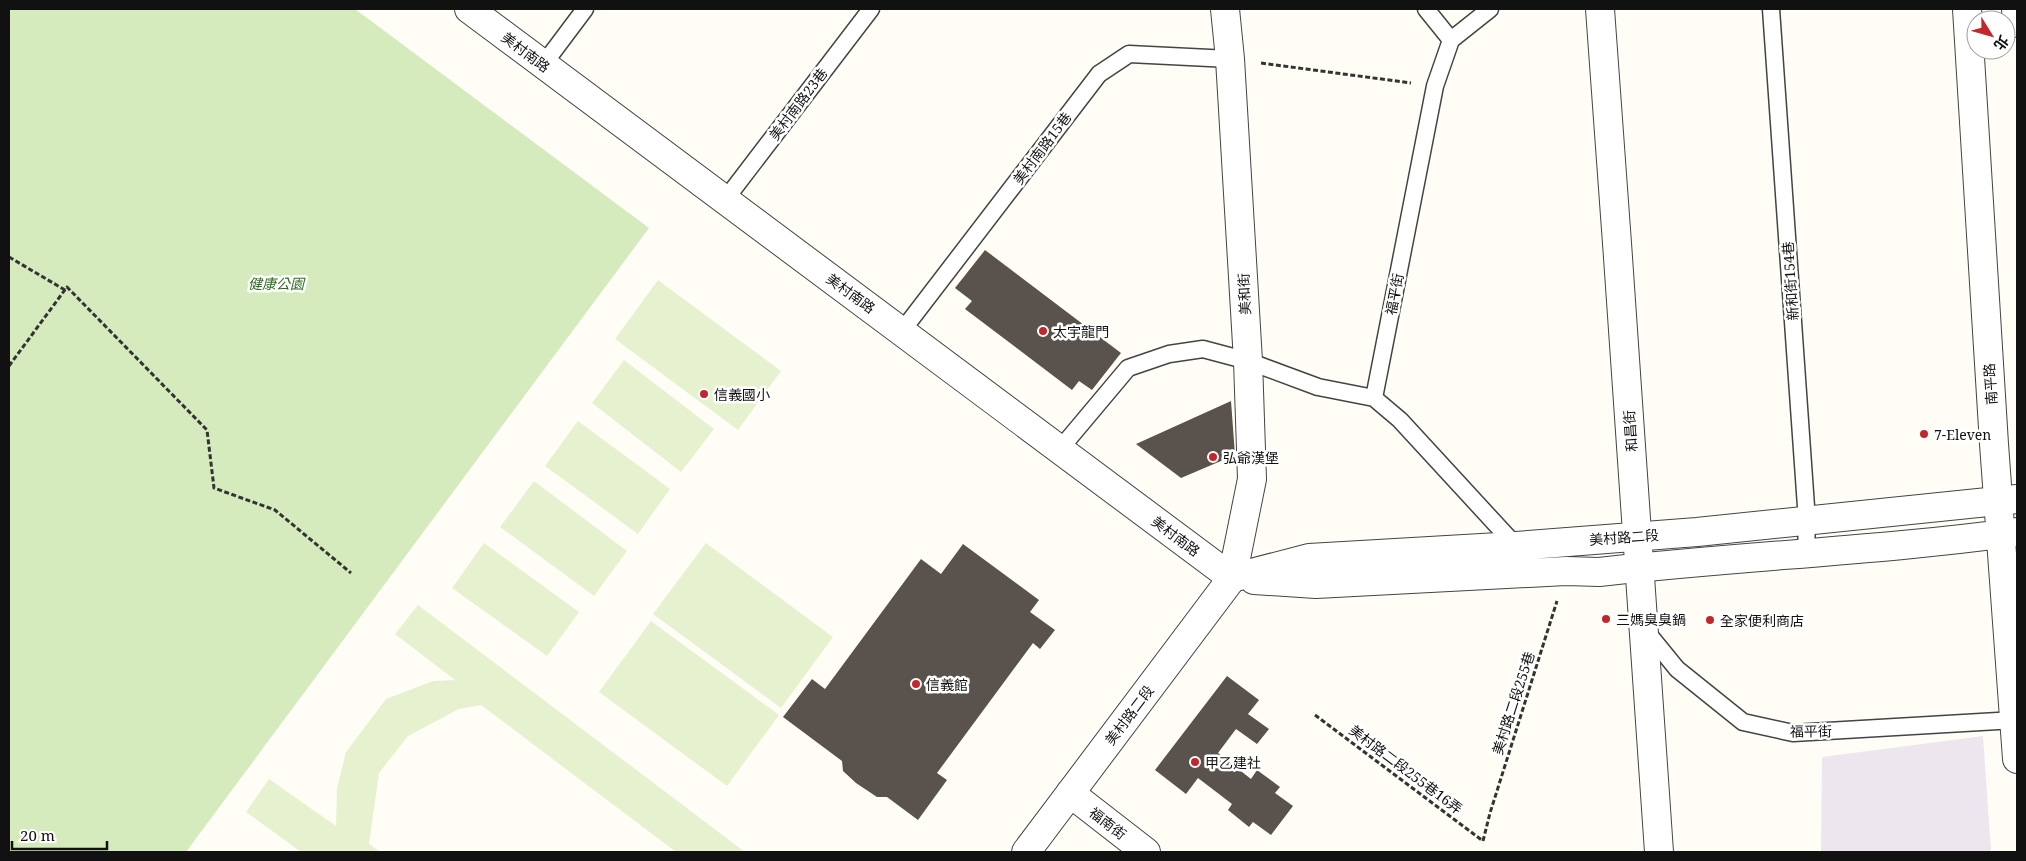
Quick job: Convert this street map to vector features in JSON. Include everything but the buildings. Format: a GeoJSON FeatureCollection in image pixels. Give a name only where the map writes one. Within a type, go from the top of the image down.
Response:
{"type":"FeatureCollection","features":[{"type":"Feature","properties":{"kind":"street","name":"美村南路"},"geometry":{"type":"LineString","coordinates":[[469,9],[1232,578]]}},
{"type":"Feature","properties":{"kind":"street","name":"美和街"},"geometry":{"type":"LineString","coordinates":[[1225,9],[1230,59],[1248,361],[1252,479],[1232,578]]}},
{"type":"Feature","properties":{"kind":"street","name":"和昌街"},"geometry":{"type":"LineString","coordinates":[[1600,9],[1637,536],[1646,630],[1659,852]]}},
{"type":"Feature","properties":{"kind":"street","name":"南平路"},"geometry":{"type":"LineString","coordinates":[[1966,9],[2008,499],[2017,759]]}},
{"type":"Feature","properties":{"kind":"street"},"geometry":{"type":"LineString","coordinates":[[2016,9],[2017,23]]}},
{"type":"Feature","properties":{"kind":"street","name":"美村路二段"},"geometry":{"type":"LineString","coordinates":[[1026,852],[1232,578],[1309,558],[1516,546],[1697,532],[2008,499]]}},
{"type":"Feature","properties":{"kind":"street"},"geometry":{"type":"LineString","coordinates":[[1232,578],[1316,584],[1566,571],[1599,572],[1806,552],[1923,544],[2010,533]]}},
{"type":"Feature","properties":{"kind":"street","name":"福南街"},"geometry":{"type":"LineString","coordinates":[[1070,793],[1146,852]]}},
{"type":"Feature","properties":{"kind":"lane"},"geometry":{"type":"LineString","coordinates":[[543,65],[585,9]]}},
{"type":"Feature","properties":{"kind":"lane","name":"美村南路23巷"},"geometry":{"type":"LineString","coordinates":[[725,200],[871,9]]}},
{"type":"Feature","properties":{"kind":"lane"},"geometry":{"type":"LineString","coordinates":[[1426,9],[1451,40],[1490,9]]}},
{"type":"Feature","properties":{"kind":"lane","name":"新和街154巷"},"geometry":{"type":"LineString","coordinates":[[1771,9],[1806,521],[1806,552]]}},
{"type":"Feature","properties":{"kind":"lane","name":"福平街"},"geometry":{"type":"LineString","coordinates":[[1374,398],[1435,86],[1451,40]]}},
{"type":"Feature","properties":{"kind":"lane","name":"美村南路15巷"},"geometry":{"type":"LineString","coordinates":[[902,331],[1099,74],[1129,54],[1230,59]]}},
{"type":"Feature","properties":{"kind":"lane"},"geometry":{"type":"LineString","coordinates":[[1060,449],[1128,368],[1168,354],[1203,349],[1248,361],[1318,387],[1374,398],[1400,420],[1516,546]]}},
{"type":"Feature","properties":{"kind":"lane","name":"福平街"},"geometry":{"type":"LineString","coordinates":[[1646,630],[1677,670],[1743,722],[1793,733],[2015,720]]}},
{"type":"Feature","properties":{"kind":"path"},"geometry":{"type":"LineString","coordinates":[[1230,59],[1435,86]]}},
{"type":"Feature","properties":{"kind":"path"},"geometry":{"type":"LineString","coordinates":[[9,257],[65,290]]}},
{"type":"Feature","properties":{"kind":"path"},"geometry":{"type":"LineString","coordinates":[[9,366],[67,287],[207,430],[214,488],[275,510],[351,573]]}},
{"type":"Feature","properties":{"kind":"path","name":"美村路二段255巷"},"geometry":{"type":"LineString","coordinates":[[1483,841],[1490,813],[1566,571]]}},
{"type":"Feature","properties":{"kind":"path","name":"美村路二段255巷16弄"},"geometry":{"type":"LineString","coordinates":[[1315,715],[1483,841]]}},
{"type":"Feature","properties":{"kind":"shaded area"},"geometry":{"type":"Polygon","coordinates":[[[1983,736],[1991,850],[1988,852],[1821,852],[1822,757],[1983,736]]]}},
{"type":"Feature","properties":{"kind":"green space","name":"健康公園"},"geometry":{"type":"Polygon","coordinates":[[[9,9],[355,9],[649,228],[186,852],[9,852],[9,9]]]}},
{"type":"Feature","properties":{"kind":"green space"},"geometry":{"type":"Polygon","coordinates":[[[658,280],[781,371],[738,430],[615,339],[658,280]]]}},
{"type":"Feature","properties":{"kind":"green space"},"geometry":{"type":"Polygon","coordinates":[[[624,360],[714,429],[681,472],[592,403],[624,360]]]}},
{"type":"Feature","properties":{"kind":"green space"},"geometry":{"type":"Polygon","coordinates":[[[578,421],[670,489],[638,534],[545,466],[578,421]]]}},
{"type":"Feature","properties":{"kind":"green space"},"geometry":{"type":"Polygon","coordinates":[[[534,481],[627,551],[594,596],[500,527],[534,481]]]}},
{"type":"Feature","properties":{"kind":"green space"},"geometry":{"type":"Polygon","coordinates":[[[484,543],[579,612],[547,656],[452,588],[484,543]]]}},
{"type":"Feature","properties":{"kind":"green space"},"geometry":{"type":"Polygon","coordinates":[[[706,543],[833,637],[781,708],[653,614],[706,543]]]}},
{"type":"Feature","properties":{"kind":"green space"},"geometry":{"type":"Polygon","coordinates":[[[418,605],[745,852],[676,852],[481,705],[459,709],[408,736],[379,773],[369,844],[380,852],[301,852],[246,812],[269,779],[336,826],[337,788],[346,752],[386,699],[433,681],[455,680],[395,634],[418,605]]]}},
{"type":"Feature","properties":{"kind":"green space"},"geometry":{"type":"Polygon","coordinates":[[[651,621],[779,715],[727,786],[599,692],[651,621]]]}},
{"type":"Feature","properties":{"kind":"place","name":"太宇龍門"},"geometry":{"type":"Point","coordinates":[1043,331]}},
{"type":"Feature","properties":{"kind":"place","name":"信義國小"},"geometry":{"type":"Point","coordinates":[704,394]}},
{"type":"Feature","properties":{"kind":"place","name":"7-Eleven"},"geometry":{"type":"Point","coordinates":[1924,434]}},
{"type":"Feature","properties":{"kind":"place","name":"弘爺漢堡"},"geometry":{"type":"Point","coordinates":[1213,457]}},
{"type":"Feature","properties":{"kind":"place","name":"三媽臭臭鍋"},"geometry":{"type":"Point","coordinates":[1606,619]}},
{"type":"Feature","properties":{"kind":"place","name":"全家便利商店"},"geometry":{"type":"Point","coordinates":[1710,620]}},
{"type":"Feature","properties":{"kind":"place","name":"信義館"},"geometry":{"type":"Point","coordinates":[916,684]}},
{"type":"Feature","properties":{"kind":"place","name":"甲乙建社"},"geometry":{"type":"Point","coordinates":[1195,762]}}]}
